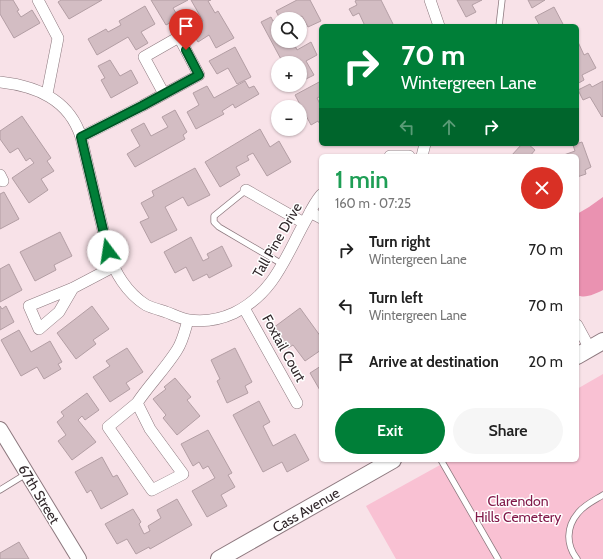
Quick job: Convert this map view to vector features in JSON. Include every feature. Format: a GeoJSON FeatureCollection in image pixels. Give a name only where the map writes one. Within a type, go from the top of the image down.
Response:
{"type":"FeatureCollection","features":[{"type":"Feature","properties":{"kind":"main road","name":"Cass Avenue"},"geometry":{"type":"LineString","coordinates":[[218,559],[389,462]]}},
{"type":"Feature","properties":{"kind":"street"},"geometry":{"type":"LineString","coordinates":[[38,0],[58,38],[47,94]]}},
{"type":"Feature","properties":{"kind":"street"},"geometry":{"type":"LineString","coordinates":[[430,0],[438,24]]}},
{"type":"Feature","properties":{"kind":"street"},"geometry":{"type":"LineString","coordinates":[[81,137],[164,94],[199,75],[179,37],[144,57],[164,94]]}},
{"type":"Feature","properties":{"kind":"street","name":"Tall Pine Drive"},"geometry":{"type":"LineString","coordinates":[[0,82],[30,87],[47,94],[60,104],[69,114],[81,137],[106,245],[113,267],[124,284],[135,296],[147,305],[188,320],[206,320],[230,315],[257,299],[268,288],[319,198]]}},
{"type":"Feature","properties":{"kind":"street"},"geometry":{"type":"LineString","coordinates":[[246,190],[304,223]]}},
{"type":"Feature","properties":{"kind":"street"},"geometry":{"type":"LineString","coordinates":[[310,212],[319,217]]}},
{"type":"Feature","properties":{"kind":"street"},"geometry":{"type":"LineString","coordinates":[[73,288],[113,267]]}},
{"type":"Feature","properties":{"kind":"street","name":"Foxtail Court"},"geometry":{"type":"LineString","coordinates":[[244,308],[297,403]]}},
{"type":"Feature","properties":{"kind":"street"},"geometry":{"type":"LineString","coordinates":[[137,404],[150,429],[183,474],[152,490],[108,427],[137,404],[178,349],[184,336],[188,320]]}},
{"type":"Feature","properties":{"kind":"street"},"geometry":{"type":"LineString","coordinates":[[579,329],[590,349]]}},
{"type":"Feature","properties":{"kind":"street","name":"67th Street"},"geometry":{"type":"LineString","coordinates":[[0,430],[79,559]]}},
{"type":"Feature","properties":{"kind":"lane"},"geometry":{"type":"LineString","coordinates":[[498,24],[502,0]]}},
{"type":"Feature","properties":{"kind":"lane"},"geometry":{"type":"LineString","coordinates":[[246,190],[214,216],[214,222],[219,227],[282,264]]}},
{"type":"Feature","properties":{"kind":"lane"},"geometry":{"type":"LineString","coordinates":[[442,462],[498,559]]}},
{"type":"Feature","properties":{"kind":"lane"},"geometry":{"type":"LineString","coordinates":[[0,490],[26,474]]}},
{"type":"Feature","properties":{"kind":"lane"},"geometry":{"type":"LineString","coordinates":[[577,559],[569,543],[568,533],[572,522],[578,513],[603,495]]}},
{"type":"Feature","properties":{"kind":"green space","name":"Clarendon Hills Cemetery"},"geometry":{"type":"Polygon","coordinates":[[[603,374],[603,559],[396,559],[366,506],[445,462],[579,462],[579,388],[603,374]]]}},
{"type":"Feature","properties":{"kind":"shaded area"},"geometry":{"type":"Polygon","coordinates":[[[603,197],[603,290],[590,296],[580,296],[579,213],[603,197]]]}},
{"type":"Feature","properties":{"kind":"building"},"geometry":{"type":"Polygon","coordinates":[[[0,0],[13,0],[21,17],[32,10],[40,23],[14,38],[0,14],[0,0]]]}},
{"type":"Feature","properties":{"kind":"building"},"geometry":{"type":"Polygon","coordinates":[[[61,0],[102,0],[69,19],[58,2],[61,0]]]}},
{"type":"Feature","properties":{"kind":"building"},"geometry":{"type":"Polygon","coordinates":[[[151,0],[188,0],[173,8],[179,18],[166,25],[151,0]]]}},
{"type":"Feature","properties":{"kind":"building"},"geometry":{"type":"Polygon","coordinates":[[[191,0],[211,0],[208,1],[215,13],[218,11],[234,38],[216,48],[209,35],[198,42],[190,29],[203,21],[191,0]]]}},
{"type":"Feature","properties":{"kind":"building"},"geometry":{"type":"Polygon","coordinates":[[[297,0],[310,0],[321,21],[308,27],[307,12],[276,11],[297,0]]]}},
{"type":"Feature","properties":{"kind":"building"},"geometry":{"type":"Polygon","coordinates":[[[381,0],[393,24],[364,24],[359,13],[353,16],[349,9],[357,5],[355,1],[381,0]]]}},
{"type":"Feature","properties":{"kind":"building"},"geometry":{"type":"Polygon","coordinates":[[[457,0],[482,0],[472,5],[476,12],[466,17],[457,0]]]}},
{"type":"Feature","properties":{"kind":"building"},"geometry":{"type":"Polygon","coordinates":[[[528,0],[545,0],[532,8],[528,0]]]}},
{"type":"Feature","properties":{"kind":"building"},"geometry":{"type":"Polygon","coordinates":[[[145,6],[155,24],[141,32],[148,43],[136,50],[128,37],[97,55],[88,39],[106,29],[108,32],[121,25],[119,21],[145,6]]]}},
{"type":"Feature","properties":{"kind":"building"},"geometry":{"type":"Polygon","coordinates":[[[554,7],[563,24],[539,24],[535,17],[554,7]]]}},
{"type":"Feature","properties":{"kind":"building"},"geometry":{"type":"Polygon","coordinates":[[[271,17],[271,41],[261,22],[271,17]]]}},
{"type":"Feature","properties":{"kind":"building"},"geometry":{"type":"Polygon","coordinates":[[[311,42],[317,55],[307,60],[307,56],[279,56],[275,48],[296,48],[297,50],[300,48],[307,48],[307,44],[311,42]]]}},
{"type":"Feature","properties":{"kind":"building"},"geometry":{"type":"Polygon","coordinates":[[[579,44],[584,55],[588,53],[596,68],[582,75],[584,80],[579,83],[579,44]]]}},
{"type":"Feature","properties":{"kind":"building"},"geometry":{"type":"Polygon","coordinates":[[[235,47],[251,77],[237,84],[228,68],[217,74],[209,61],[235,47]]]}},
{"type":"Feature","properties":{"kind":"building"},"geometry":{"type":"Polygon","coordinates":[[[110,60],[120,76],[131,70],[138,83],[111,98],[101,80],[105,78],[98,66],[110,60]]]}},
{"type":"Feature","properties":{"kind":"building"},"geometry":{"type":"Polygon","coordinates":[[[307,63],[314,75],[307,78],[307,63]]]}},
{"type":"Feature","properties":{"kind":"building"},"geometry":{"type":"Polygon","coordinates":[[[245,81],[249,88],[254,86],[259,94],[235,108],[233,104],[222,111],[224,114],[196,129],[187,112],[199,105],[193,93],[207,86],[214,98],[245,81]]]}},
{"type":"Feature","properties":{"kind":"building"},"geometry":{"type":"Polygon","coordinates":[[[603,81],[602,117],[590,97],[583,100],[579,92],[579,90],[590,84],[592,87],[603,81]]]}},
{"type":"Feature","properties":{"kind":"building"},"geometry":{"type":"Polygon","coordinates":[[[319,82],[319,97],[317,98],[319,102],[319,123],[318,121],[311,125],[307,118],[307,100],[298,100],[295,95],[301,92],[307,92],[307,89],[319,82]]]}},
{"type":"Feature","properties":{"kind":"building"},"geometry":{"type":"Polygon","coordinates":[[[175,110],[187,132],[183,135],[185,139],[135,167],[127,154],[140,146],[131,130],[144,123],[151,136],[168,127],[162,117],[175,110]]]}},
{"type":"Feature","properties":{"kind":"building"},"geometry":{"type":"Polygon","coordinates":[[[22,116],[51,158],[47,161],[54,171],[41,179],[48,190],[29,203],[12,178],[34,163],[30,158],[26,161],[18,148],[10,153],[0,139],[0,131],[22,116]]]}},
{"type":"Feature","properties":{"kind":"building"},"geometry":{"type":"Polygon","coordinates":[[[260,129],[270,147],[279,141],[291,162],[267,176],[253,153],[247,156],[249,160],[236,167],[240,175],[220,187],[205,162],[260,129]]]}},
{"type":"Feature","properties":{"kind":"building"},"geometry":{"type":"Polygon","coordinates":[[[582,142],[591,167],[585,170],[586,174],[579,176],[579,154],[567,154],[575,151],[573,146],[579,146],[579,143],[582,142]]]}},
{"type":"Feature","properties":{"kind":"building"},"geometry":{"type":"Polygon","coordinates":[[[520,146],[530,146],[535,150],[532,154],[513,154],[520,146]]]}},
{"type":"Feature","properties":{"kind":"building"},"geometry":{"type":"Polygon","coordinates":[[[195,168],[210,195],[188,206],[183,197],[165,207],[177,230],[151,243],[140,222],[149,218],[141,203],[154,196],[152,191],[195,168]]]}},
{"type":"Feature","properties":{"kind":"building"},"geometry":{"type":"Polygon","coordinates":[[[4,192],[19,219],[0,229],[0,194],[4,192]]]}},
{"type":"Feature","properties":{"kind":"building"},"geometry":{"type":"Polygon","coordinates":[[[60,232],[72,256],[54,265],[56,270],[35,281],[20,252],[60,232]]]}},
{"type":"Feature","properties":{"kind":"building"},"geometry":{"type":"Polygon","coordinates":[[[191,237],[203,261],[209,258],[207,254],[222,246],[232,266],[209,278],[207,274],[193,281],[186,267],[175,273],[164,252],[191,237]]]}},
{"type":"Feature","properties":{"kind":"building"},"geometry":{"type":"Polygon","coordinates":[[[9,264],[22,290],[0,302],[0,269],[9,264]]]}},
{"type":"Feature","properties":{"kind":"building"},"geometry":{"type":"Polygon","coordinates":[[[0,306],[2,309],[6,306],[14,322],[0,330],[0,306]]]}},
{"type":"Feature","properties":{"kind":"building"},"geometry":{"type":"Polygon","coordinates":[[[92,306],[109,329],[93,340],[96,344],[76,359],[57,333],[92,306]]]}},
{"type":"Feature","properties":{"kind":"building"},"geometry":{"type":"Polygon","coordinates":[[[300,308],[319,334],[319,351],[305,361],[293,345],[288,348],[273,328],[300,308]]]}},
{"type":"Feature","properties":{"kind":"building"},"geometry":{"type":"Polygon","coordinates":[[[19,330],[31,352],[50,341],[62,362],[58,364],[61,369],[44,379],[37,367],[21,376],[1,340],[19,330]]]}},
{"type":"Feature","properties":{"kind":"building"},"geometry":{"type":"Polygon","coordinates":[[[127,348],[143,372],[126,383],[130,389],[110,402],[93,377],[110,366],[106,361],[127,348]]]}},
{"type":"Feature","properties":{"kind":"building"},"geometry":{"type":"Polygon","coordinates":[[[235,348],[252,382],[245,386],[248,393],[227,403],[217,381],[220,379],[211,360],[235,348]]]}},
{"type":"Feature","properties":{"kind":"building"},"geometry":{"type":"Polygon","coordinates":[[[319,367],[319,389],[310,373],[319,367]]]}},
{"type":"Feature","properties":{"kind":"building"},"geometry":{"type":"Polygon","coordinates":[[[175,378],[191,397],[187,400],[200,416],[177,435],[163,418],[166,415],[153,399],[166,389],[164,387],[175,378]]]}},
{"type":"Feature","properties":{"kind":"building"},"geometry":{"type":"Polygon","coordinates":[[[87,393],[99,410],[85,420],[82,416],[78,420],[96,442],[72,460],[58,441],[66,435],[57,422],[64,416],[61,412],[87,393]]]}},
{"type":"Feature","properties":{"kind":"building"},"geometry":{"type":"Polygon","coordinates":[[[259,401],[270,422],[263,426],[273,446],[295,434],[309,460],[287,472],[282,462],[263,472],[233,415],[259,401]]]}},
{"type":"Feature","properties":{"kind":"building"},"geometry":{"type":"Polygon","coordinates":[[[208,430],[232,473],[228,475],[235,487],[221,495],[227,506],[207,517],[192,491],[215,478],[208,466],[203,469],[199,462],[193,466],[181,444],[208,430]]]}},
{"type":"Feature","properties":{"kind":"building"},"geometry":{"type":"Polygon","coordinates":[[[102,457],[113,477],[117,475],[128,494],[101,509],[91,490],[87,493],[75,472],[102,457]]]}},
{"type":"Feature","properties":{"kind":"building"},"geometry":{"type":"Polygon","coordinates":[[[177,499],[192,525],[150,549],[149,547],[136,554],[127,539],[117,544],[105,524],[133,509],[141,522],[139,524],[144,534],[150,531],[148,526],[161,518],[157,510],[177,499]]]}},
{"type":"Feature","properties":{"kind":"building"},"geometry":{"type":"Polygon","coordinates":[[[19,542],[29,559],[0,559],[0,553],[19,542]]]}},
{"type":"Feature","properties":{"kind":"route"},"geometry":{"type":"LineString","coordinates":[[108,251],[81,137],[199,75],[186,50]]}}]}
